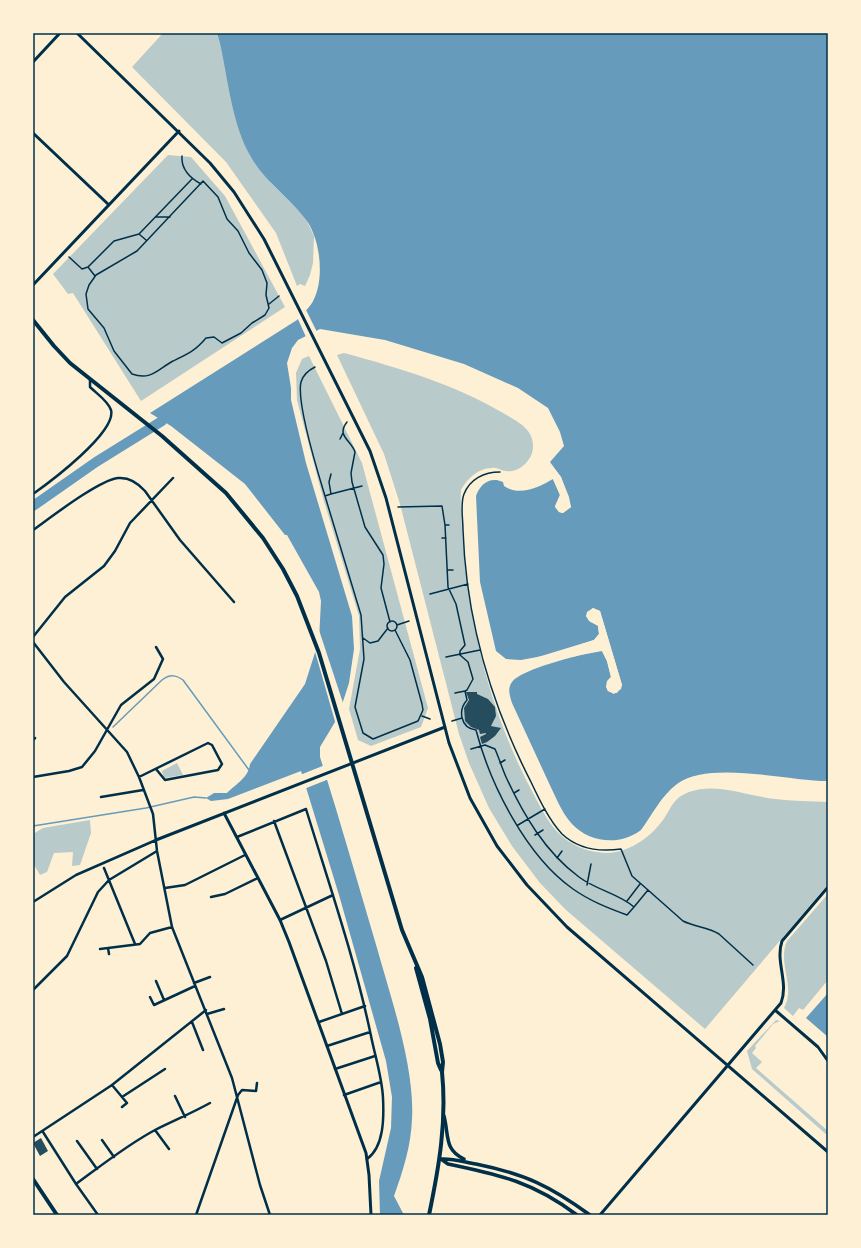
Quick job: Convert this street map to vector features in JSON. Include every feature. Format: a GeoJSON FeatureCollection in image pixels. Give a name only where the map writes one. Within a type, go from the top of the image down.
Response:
{"type":"FeatureCollection","features":[{"type":"Feature","properties":{"kind":"highway"},"geometry":{"type":"LineString","coordinates":[[33,320],[62,355],[162,436],[226,494],[256,529],[283,569],[309,625],[344,731],[402,930],[422,977],[436,1026],[443,1062],[444,1116],[440,1159],[429,1215]]}},
{"type":"Feature","properties":{"kind":"highway"},"geometry":{"type":"LineString","coordinates":[[33,1180],[57,1215]]}},
{"type":"Feature","properties":{"kind":"main road"},"geometry":{"type":"LineString","coordinates":[[444,1116],[448,1132],[448,1143],[452,1152],[472,1164]]}},
{"type":"Feature","properties":{"kind":"main road"},"geometry":{"type":"LineString","coordinates":[[440,1159],[449,1158],[511,1172],[538,1182],[590,1215]]}},
{"type":"Feature","properties":{"kind":"main road"},"geometry":{"type":"LineString","coordinates":[[440,1159],[448,1164],[501,1175],[519,1181],[545,1194],[577,1215]]}},
{"type":"Feature","properties":{"kind":"street"},"geometry":{"type":"LineString","coordinates":[[33,62],[60,33]]}},
{"type":"Feature","properties":{"kind":"street"},"geometry":{"type":"LineString","coordinates":[[78,33],[179,131],[218,172],[244,207],[264,238],[321,354],[365,438],[381,481],[445,727],[460,773],[479,815],[497,846],[526,885],[567,927],[828,1152]]}},
{"type":"Feature","properties":{"kind":"street"},"geometry":{"type":"LineString","coordinates":[[33,285],[179,131]]}},
{"type":"Feature","properties":{"kind":"street"},"geometry":{"type":"LineString","coordinates":[[33,133],[109,205]]}},
{"type":"Feature","properties":{"kind":"street"},"geometry":{"type":"LineString","coordinates":[[182,156],[182,163],[192,179],[201,184]]}},
{"type":"Feature","properties":{"kind":"street"},"geometry":{"type":"LineString","coordinates":[[69,257],[82,269],[88,267],[114,241],[139,234],[192,179]]}},
{"type":"Feature","properties":{"kind":"street"},"geometry":{"type":"LineString","coordinates":[[270,304],[266,295],[267,283],[262,270],[249,253],[238,231],[227,219],[218,197],[203,181],[137,251],[94,276],[87,288],[88,309],[104,328],[114,351],[128,371],[142,376],[157,372],[172,361],[192,352],[206,338],[214,337],[222,343],[234,338],[252,323],[265,316],[270,304],[279,296]]}},
{"type":"Feature","properties":{"kind":"street"},"geometry":{"type":"LineString","coordinates":[[155,217],[170,217]]}},
{"type":"Feature","properties":{"kind":"street"},"geometry":{"type":"LineString","coordinates":[[139,234],[147,241]]}},
{"type":"Feature","properties":{"kind":"street"},"geometry":{"type":"LineString","coordinates":[[88,267],[94,276]]}},
{"type":"Feature","properties":{"kind":"street"},"geometry":{"type":"LineString","coordinates":[[315,366],[303,377],[300,389],[306,423],[324,496],[359,603],[364,660],[355,707],[364,733],[368,737],[376,738],[411,725],[418,721],[422,716],[422,704],[410,660],[395,630],[397,625],[409,621]]}},
{"type":"Feature","properties":{"kind":"street"},"geometry":{"type":"LineString","coordinates":[[33,494],[72,464],[111,420],[111,411],[108,404],[90,387],[90,379]]}},
{"type":"Feature","properties":{"kind":"street"},"geometry":{"type":"LineString","coordinates":[[340,439],[343,433],[343,428],[347,422]]}},
{"type":"Feature","properties":{"kind":"street"},"geometry":{"type":"LineString","coordinates":[[343,433],[355,452],[351,474],[365,527],[383,555],[384,564],[381,588],[390,622],[388,624],[388,628],[378,641],[370,642],[363,638]]}},
{"type":"Feature","properties":{"kind":"street"},"geometry":{"type":"LineString","coordinates":[[500,472],[491,472],[474,480],[464,494],[462,500],[464,559],[480,650],[506,728],[545,809],[556,826],[574,842],[598,850],[621,849],[632,876],[640,884],[690,925],[713,930],[719,934],[753,965]]}},
{"type":"Feature","properties":{"kind":"street"},"geometry":{"type":"LineString","coordinates":[[331,474],[329,482],[331,494]]}},
{"type":"Feature","properties":{"kind":"street"},"geometry":{"type":"LineString","coordinates":[[33,530],[84,494],[116,478],[124,478],[139,484],[153,501],[180,540],[234,602]]}},
{"type":"Feature","properties":{"kind":"street"},"geometry":{"type":"LineString","coordinates":[[33,637],[65,597],[98,572],[107,562],[130,523],[153,501],[173,478]]}},
{"type":"Feature","properties":{"kind":"street"},"geometry":{"type":"LineString","coordinates":[[324,496],[362,486]]}},
{"type":"Feature","properties":{"kind":"street"},"geometry":{"type":"LineString","coordinates":[[398,507],[442,506],[448,557],[449,589],[456,604],[465,645],[460,651],[460,654]]}},
{"type":"Feature","properties":{"kind":"street"},"geometry":{"type":"LineString","coordinates":[[448,570],[453,570]]}},
{"type":"Feature","properties":{"kind":"street"},"geometry":{"type":"LineString","coordinates":[[430,594],[468,584]]}},
{"type":"Feature","properties":{"kind":"street"},"geometry":{"type":"LineString","coordinates":[[390,622],[394,622],[397,625]]}},
{"type":"Feature","properties":{"kind":"street"},"geometry":{"type":"LineString","coordinates":[[388,628],[391,631],[395,630]]}},
{"type":"Feature","properties":{"kind":"street"},"geometry":{"type":"LineString","coordinates":[[33,642],[64,682],[127,752],[139,777],[153,814],[157,851],[172,927],[194,985],[224,1055],[238,1095],[252,1158],[270,1215]]}},
{"type":"Feature","properties":{"kind":"street"},"geometry":{"type":"LineString","coordinates":[[33,777],[70,771],[82,767],[95,752],[121,705],[154,679],[163,659],[156,647]]}},
{"type":"Feature","properties":{"kind":"street"},"geometry":{"type":"LineString","coordinates":[[446,657],[480,650]]}},
{"type":"Feature","properties":{"kind":"street"},"geometry":{"type":"LineString","coordinates":[[455,693],[467,690],[473,679],[468,662],[460,654]]}},
{"type":"Feature","properties":{"kind":"street"},"geometry":{"type":"LineString","coordinates":[[465,691],[467,700],[462,709],[462,718],[468,728],[476,730],[480,746],[501,796],[518,826],[547,866],[572,888],[589,900],[627,915],[648,890]]}},
{"type":"Feature","properties":{"kind":"street"},"geometry":{"type":"LineString","coordinates":[[422,716],[430,719]]}},
{"type":"Feature","properties":{"kind":"street"},"geometry":{"type":"LineString","coordinates":[[452,721],[462,718]]}},
{"type":"Feature","properties":{"kind":"street"},"geometry":{"type":"LineString","coordinates":[[33,902],[76,875],[156,840],[224,812],[445,727]]}},
{"type":"Feature","properties":{"kind":"street"},"geometry":{"type":"LineString","coordinates":[[139,777],[208,743],[212,745],[222,764],[218,770],[165,780],[156,769]]}},
{"type":"Feature","properties":{"kind":"street"},"geometry":{"type":"LineString","coordinates":[[472,750],[485,744],[494,749],[505,778],[519,805],[529,819],[532,827],[538,833],[547,848],[565,868],[587,884],[627,901],[634,908]]}},
{"type":"Feature","properties":{"kind":"street"},"geometry":{"type":"LineString","coordinates":[[500,762],[505,760]]}},
{"type":"Feature","properties":{"kind":"street"},"geometry":{"type":"LineString","coordinates":[[101,797],[144,790]]}},
{"type":"Feature","properties":{"kind":"street"},"geometry":{"type":"LineString","coordinates":[[514,793],[519,790]]}},
{"type":"Feature","properties":{"kind":"street"},"geometry":{"type":"LineString","coordinates":[[237,837],[306,809],[365,1006],[381,1082],[383,1099],[381,1136],[374,1154],[367,1159]]}},
{"type":"Feature","properties":{"kind":"street"},"geometry":{"type":"LineString","coordinates":[[518,826],[545,809]]}},
{"type":"Feature","properties":{"kind":"street"},"geometry":{"type":"LineString","coordinates":[[224,812],[280,920],[319,1022],[367,1159],[370,1215]]}},
{"type":"Feature","properties":{"kind":"street"},"geometry":{"type":"LineString","coordinates":[[274,821],[326,961],[342,1014]]}},
{"type":"Feature","properties":{"kind":"street"},"geometry":{"type":"LineString","coordinates":[[535,835],[543,830]]}},
{"type":"Feature","properties":{"kind":"street"},"geometry":{"type":"LineString","coordinates":[[33,990],[67,956],[98,892],[109,880],[157,851]]}},
{"type":"Feature","properties":{"kind":"street"},"geometry":{"type":"LineString","coordinates":[[556,858],[562,851]]}},
{"type":"Feature","properties":{"kind":"street"},"geometry":{"type":"LineString","coordinates":[[165,888],[185,885],[245,855]]}},
{"type":"Feature","properties":{"kind":"street"},"geometry":{"type":"LineString","coordinates":[[587,884],[591,864]]}},
{"type":"Feature","properties":{"kind":"street"},"geometry":{"type":"LineString","coordinates":[[104,868],[135,944]]}},
{"type":"Feature","properties":{"kind":"street"},"geometry":{"type":"LineString","coordinates":[[211,898],[225,894],[258,878]]}},
{"type":"Feature","properties":{"kind":"street"},"geometry":{"type":"LineString","coordinates":[[627,901],[640,884]]}},
{"type":"Feature","properties":{"kind":"street"},"geometry":{"type":"LineString","coordinates":[[600,1215],[781,1002],[785,990],[780,953],[782,942],[828,887]]}},
{"type":"Feature","properties":{"kind":"street"},"geometry":{"type":"LineString","coordinates":[[280,920],[333,895]]}},
{"type":"Feature","properties":{"kind":"street"},"geometry":{"type":"LineString","coordinates":[[100,949],[140,944],[150,933],[172,927]]}},
{"type":"Feature","properties":{"kind":"street"},"geometry":{"type":"LineString","coordinates":[[108,948],[109,954]]}},
{"type":"Feature","properties":{"kind":"street"},"geometry":{"type":"LineString","coordinates":[[150,997],[154,1005],[210,978]]}},
{"type":"Feature","properties":{"kind":"street"},"geometry":{"type":"LineString","coordinates":[[156,981],[164,1000]]}},
{"type":"Feature","properties":{"kind":"street"},"geometry":{"type":"LineString","coordinates":[[319,1022],[365,1006]]}},
{"type":"Feature","properties":{"kind":"street"},"geometry":{"type":"LineString","coordinates":[[207,1014],[224,1009]]}},
{"type":"Feature","properties":{"kind":"street"},"geometry":{"type":"LineString","coordinates":[[33,1137],[112,1085],[206,1010]]}},
{"type":"Feature","properties":{"kind":"street"},"geometry":{"type":"LineString","coordinates":[[775,1010],[818,1048],[828,1061]]}},
{"type":"Feature","properties":{"kind":"street"},"geometry":{"type":"LineString","coordinates":[[192,1022],[203,1050]]}},
{"type":"Feature","properties":{"kind":"street"},"geometry":{"type":"LineString","coordinates":[[327,1046],[370,1032]]}},
{"type":"Feature","properties":{"kind":"street"},"geometry":{"type":"LineString","coordinates":[[335,1069],[375,1056]]}},
{"type":"Feature","properties":{"kind":"street"},"geometry":{"type":"LineString","coordinates":[[122,1097],[165,1070]]}},
{"type":"Feature","properties":{"kind":"street"},"geometry":{"type":"LineString","coordinates":[[344,1095],[381,1082]]}},
{"type":"Feature","properties":{"kind":"street"},"geometry":{"type":"LineString","coordinates":[[196,1215],[238,1095],[242,1090],[256,1091],[257,1083]]}},
{"type":"Feature","properties":{"kind":"street"},"geometry":{"type":"LineString","coordinates":[[112,1085],[127,1103],[122,1107]]}},
{"type":"Feature","properties":{"kind":"street"},"geometry":{"type":"LineString","coordinates":[[175,1096],[185,1117]]}},
{"type":"Feature","properties":{"kind":"street"},"geometry":{"type":"LineString","coordinates":[[76,1184],[155,1130],[185,1117],[210,1103]]}},
{"type":"Feature","properties":{"kind":"street"},"geometry":{"type":"LineString","coordinates":[[155,1130],[169,1149]]}},
{"type":"Feature","properties":{"kind":"street"},"geometry":{"type":"LineString","coordinates":[[42,1132],[98,1215]]}},
{"type":"Feature","properties":{"kind":"street"},"geometry":{"type":"LineString","coordinates":[[102,1140],[114,1157]]}},
{"type":"Feature","properties":{"kind":"street"},"geometry":{"type":"LineString","coordinates":[[77,1141],[97,1169]]}},
{"type":"Feature","properties":{"kind":"shaded area"},"geometry":{"type":"Polygon","coordinates":[[[163,33],[217,33],[271,183],[305,217],[314,236],[313,263],[305,286],[300,284],[297,286],[276,233],[226,162],[132,67],[163,33]]]}},
{"type":"Feature","properties":{"kind":"shaded area"},"geometry":{"type":"Polygon","coordinates":[[[168,155],[191,157],[225,196],[285,307],[141,401],[73,293],[68,294],[53,274],[168,155]]]}},
{"type":"Feature","properties":{"kind":"shaded area"},"geometry":{"type":"Polygon","coordinates":[[[344,353],[406,371],[446,385],[484,403],[516,421],[526,428],[532,437],[533,445],[531,456],[527,462],[516,470],[504,471],[494,468],[487,468],[470,478],[461,490],[461,517],[466,575],[471,608],[485,673],[506,736],[519,766],[550,824],[559,834],[574,845],[591,851],[608,853],[622,851],[643,840],[649,835],[663,820],[671,806],[678,798],[689,792],[700,789],[721,789],[794,801],[828,802],[828,884],[705,1029],[566,910],[540,883],[512,846],[489,808],[469,763],[459,734],[400,504],[384,454],[337,355],[344,353]]]}},
{"type":"Feature","properties":{"kind":"shaded area"},"geometry":{"type":"Polygon","coordinates":[[[309,356],[362,463],[428,708],[421,727],[371,746],[358,740],[349,709],[360,649],[359,616],[323,498],[297,400],[296,373],[302,359],[309,356]]]}},
{"type":"Feature","properties":{"kind":"shaded area"},"geometry":{"type":"Polygon","coordinates":[[[177,763],[183,775],[164,778],[162,771],[177,763]]]}},
{"type":"Feature","properties":{"kind":"shaded area"},"geometry":{"type":"Polygon","coordinates":[[[90,820],[91,833],[80,865],[72,866],[73,852],[54,853],[47,872],[40,875],[33,863],[33,834],[43,828],[90,820]]]}},
{"type":"Feature","properties":{"kind":"shaded area"},"geometry":{"type":"Polygon","coordinates":[[[828,894],[828,980],[803,1010],[799,1008],[793,1016],[784,1008],[787,1000],[788,983],[784,949],[787,941],[828,894]]]}},
{"type":"Feature","properties":{"kind":"shaded area"},"geometry":{"type":"Polygon","coordinates":[[[776,1020],[780,1021],[773,1024],[755,1046],[756,1048],[752,1053],[762,1062],[756,1068],[828,1131],[828,1136],[752,1069],[747,1051],[776,1020]]]}},
{"type":"Feature","properties":{"kind":"water"},"geometry":{"type":"Polygon","coordinates":[[[217,33],[828,33],[828,781],[750,774],[708,773],[691,777],[677,784],[661,800],[641,830],[633,835],[615,840],[605,840],[587,835],[579,830],[568,819],[558,803],[512,703],[509,690],[512,682],[526,672],[595,651],[602,651],[607,661],[611,677],[607,683],[607,689],[608,691],[617,693],[622,685],[600,611],[593,608],[586,616],[591,622],[598,625],[599,634],[594,640],[548,655],[521,660],[506,659],[496,651],[480,582],[476,496],[480,488],[486,482],[498,480],[503,482],[504,486],[510,489],[523,491],[536,488],[553,479],[560,495],[555,507],[559,512],[563,513],[571,507],[561,477],[550,462],[564,446],[560,432],[548,408],[518,388],[464,364],[385,340],[320,329],[298,340],[292,348],[287,363],[291,388],[291,400],[306,463],[352,616],[354,649],[349,683],[338,717],[320,747],[320,757],[389,989],[406,1056],[412,1099],[412,1119],[406,1158],[394,1196],[404,1215],[380,1215],[379,1181],[391,1128],[392,1097],[386,1061],[339,895],[301,771],[228,799],[211,801],[206,798],[214,793],[227,793],[245,777],[250,764],[305,684],[319,640],[321,601],[319,592],[287,535],[285,535],[245,484],[171,426],[150,413],[297,320],[313,302],[319,279],[320,268],[317,244],[309,224],[297,209],[262,173],[251,157],[239,131],[231,102],[217,33]]]}},
{"type":"Feature","properties":{"kind":"water"},"geometry":{"type":"Polygon","coordinates":[[[828,993],[828,1037],[806,1018],[828,993]]]}},
{"type":"Feature","properties":{"kind":"pier"},"geometry":{"type":"Polygon","coordinates":[[[305,308],[317,332],[306,337],[297,317],[305,308]]]}},
{"type":"Feature","properties":{"kind":"pier"},"geometry":{"type":"Polygon","coordinates":[[[548,461],[561,477],[569,497],[571,507],[563,513],[559,512],[555,506],[560,495],[552,477],[555,478],[562,495],[557,506],[560,510],[563,511],[568,509],[567,497],[559,478],[548,461]]]}},
{"type":"Feature","properties":{"kind":"pier"},"geometry":{"type":"Polygon","coordinates":[[[593,608],[600,611],[622,685],[621,689],[614,694],[608,691],[606,687],[607,681],[611,677],[607,661],[602,651],[560,659],[595,649],[603,649],[609,660],[613,676],[608,686],[609,689],[614,692],[619,688],[596,611],[591,611],[588,616],[600,625],[601,634],[596,642],[549,657],[538,657],[594,640],[599,634],[598,626],[589,621],[586,616],[587,612],[593,608]]]}},
{"type":"Feature","properties":{"kind":"pier"},"geometry":{"type":"Polygon","coordinates":[[[317,624],[344,706],[336,725],[314,648],[317,640],[317,624]]]}},
{"type":"Feature","properties":{"kind":"pier"},"geometry":{"type":"Polygon","coordinates":[[[325,765],[329,779],[304,789],[300,775],[325,765]]]}},
{"type":"Feature","properties":{"kind":"building"},"geometry":{"type":"Polygon","coordinates":[[[466,692],[477,692],[477,694],[488,699],[495,707],[496,716],[491,726],[501,728],[495,736],[482,744],[480,737],[486,733],[480,734],[479,730],[471,727],[465,721],[464,708],[469,700],[466,692]]]}},
{"type":"Feature","properties":{"kind":"building"},"geometry":{"type":"Polygon","coordinates":[[[41,1138],[48,1151],[40,1156],[33,1143],[41,1138]]]}},
{"type":"Feature","properties":{"kind":"waterway"},"geometry":{"type":"LineString","coordinates":[[33,506],[96,462],[162,421]]}},
{"type":"Feature","properties":{"kind":"waterway"},"geometry":{"type":"LineString","coordinates":[[113,727],[162,680],[170,676],[175,676],[183,680],[249,770]]}},
{"type":"Feature","properties":{"kind":"waterway"},"geometry":{"type":"LineString","coordinates":[[33,826],[146,808],[194,797],[206,798]]}}]}
